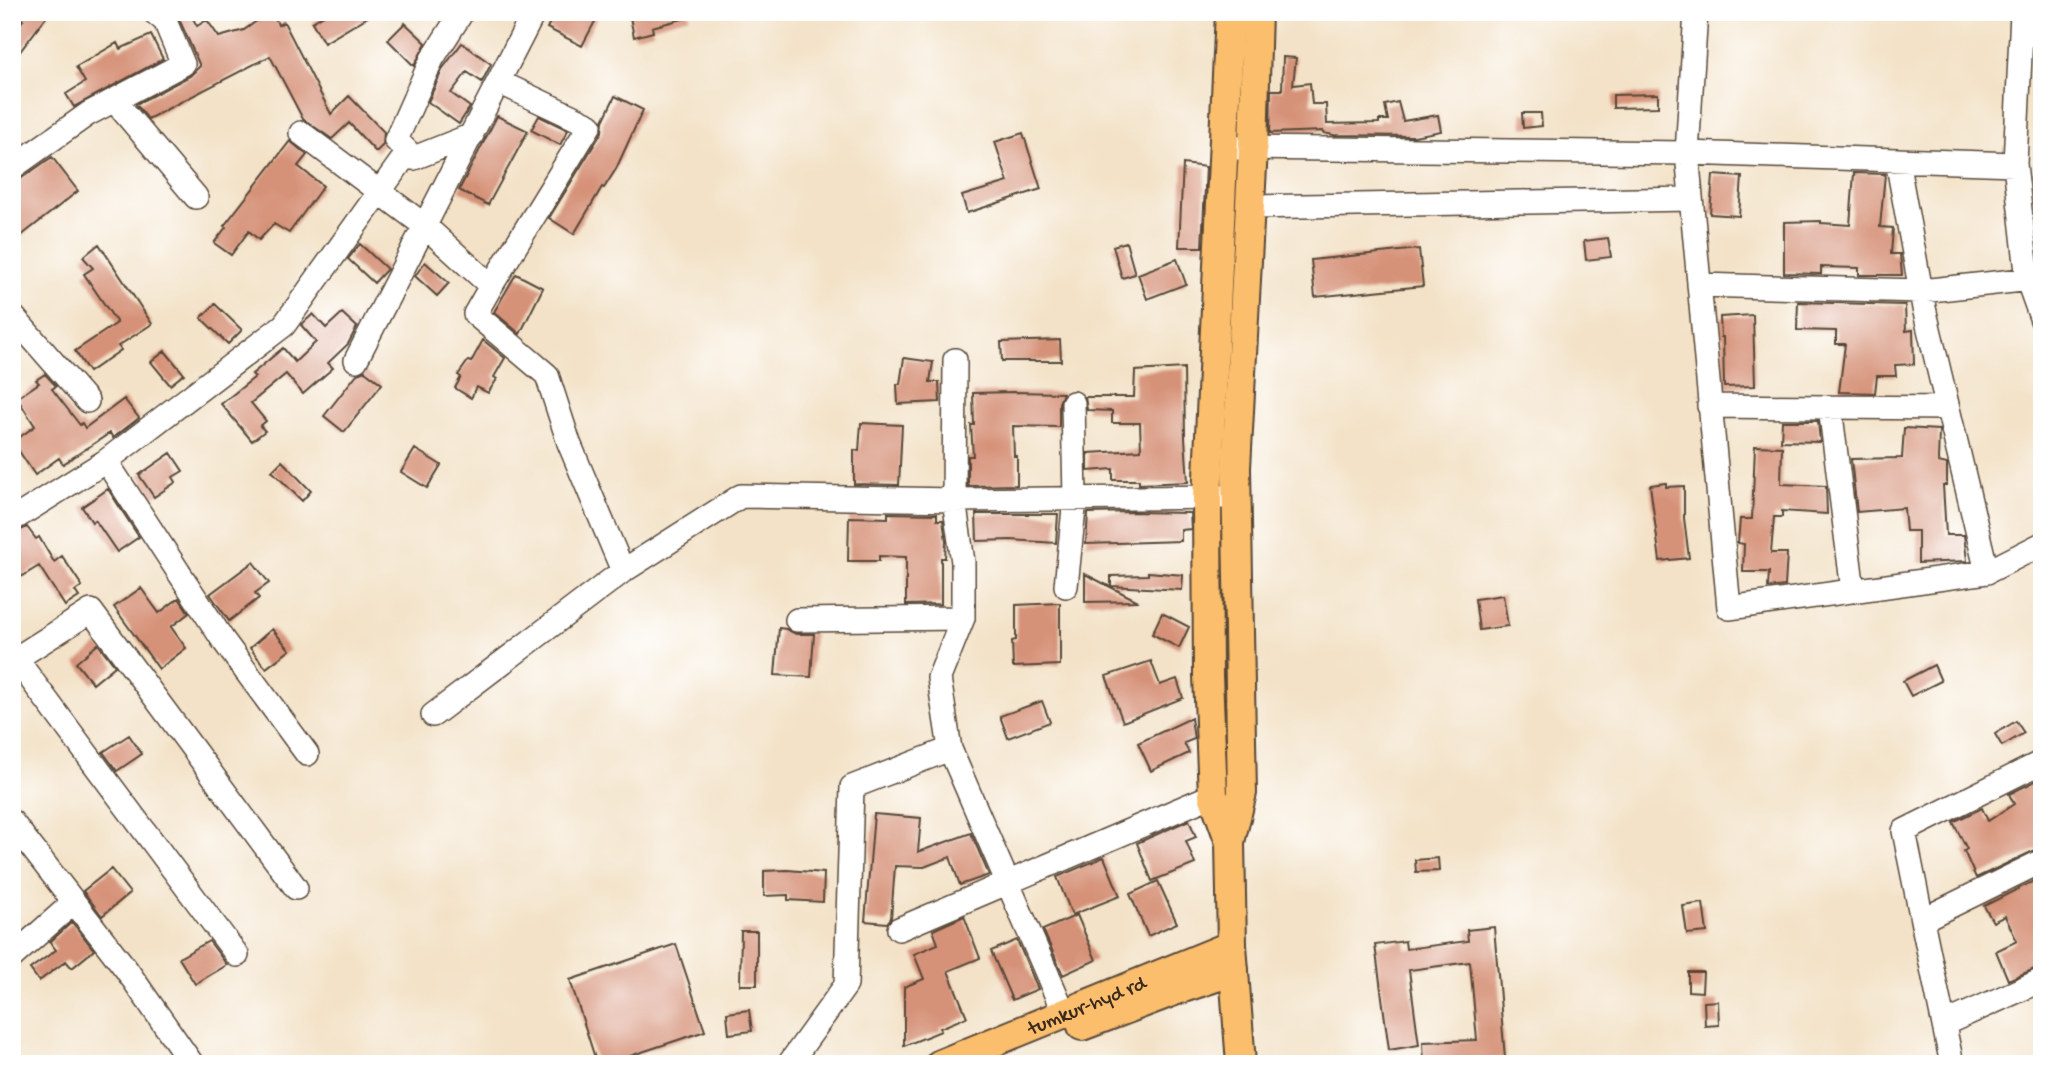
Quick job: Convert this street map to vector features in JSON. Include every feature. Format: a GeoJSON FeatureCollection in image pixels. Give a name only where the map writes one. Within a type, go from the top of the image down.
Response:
{"type":"FeatureCollection","features":[{"type":"Feature","properties":{"kind":"main road"},"geometry":{"type":"LineString","coordinates":[[1230,12],[1207,498],[1208,676],[1213,795],[1230,842]]}},
{"type":"Feature","properties":{"kind":"main road"},"geometry":{"type":"LineString","coordinates":[[1241,1064],[1233,958],[1230,842],[1242,793],[1236,468],[1253,148],[1257,12]]}},
{"type":"Feature","properties":{"kind":"main road","name":"tumkur-hyd rd"},"geometry":{"type":"LineString","coordinates":[[986,1064],[1177,990],[1233,958]]}},
{"type":"Feature","properties":{"kind":"main road","name":"tumkur-hyd rd"},"geometry":{"type":"LineString","coordinates":[[940,1064],[1065,1013],[1233,958]]}},
{"type":"Feature","properties":{"kind":"street"},"geometry":{"type":"LineString","coordinates":[[462,12],[432,59],[396,140],[414,158],[472,135]]}},
{"type":"Feature","properties":{"kind":"street"},"geometry":{"type":"LineString","coordinates":[[356,360],[534,12]]}},
{"type":"Feature","properties":{"kind":"street"},"geometry":{"type":"LineString","coordinates":[[1696,12],[1687,153],[1729,608],[1987,572],[2042,544]]}},
{"type":"Feature","properties":{"kind":"street"},"geometry":{"type":"LineString","coordinates":[[2022,12],[2015,164],[2042,320]]}},
{"type":"Feature","properties":{"kind":"street"},"geometry":{"type":"LineString","coordinates":[[12,168],[88,114],[183,64],[165,15]]}},
{"type":"Feature","properties":{"kind":"street"},"geometry":{"type":"LineString","coordinates":[[499,82],[590,125],[475,314],[547,375],[569,443],[623,571]]}},
{"type":"Feature","properties":{"kind":"street"},"geometry":{"type":"LineString","coordinates":[[114,100],[197,197]]}},
{"type":"Feature","properties":{"kind":"street"},"geometry":{"type":"LineString","coordinates":[[301,133],[425,226],[491,286]]}},
{"type":"Feature","properties":{"kind":"street"},"geometry":{"type":"LineString","coordinates":[[1225,148],[1687,153],[2015,164]]}},
{"type":"Feature","properties":{"kind":"street"},"geometry":{"type":"LineString","coordinates":[[12,520],[106,461],[284,325],[408,152]]}},
{"type":"Feature","properties":{"kind":"street"},"geometry":{"type":"LineString","coordinates":[[1897,160],[1921,291],[1987,572]]}},
{"type":"Feature","properties":{"kind":"street"},"geometry":{"type":"LineString","coordinates":[[1250,207],[1691,199]]}},
{"type":"Feature","properties":{"kind":"street"},"geometry":{"type":"LineString","coordinates":[[1699,285],[1921,291],[2035,279]]}},
{"type":"Feature","properties":{"kind":"street"},"geometry":{"type":"LineString","coordinates":[[12,315],[86,401]]}},
{"type":"Feature","properties":{"kind":"street"},"geometry":{"type":"LineString","coordinates":[[955,360],[954,500],[963,562],[963,618],[939,678],[950,749],[1065,1013]]}},
{"type":"Feature","properties":{"kind":"street"},"geometry":{"type":"LineString","coordinates":[[1066,586],[1075,499],[1073,403]]}},
{"type":"Feature","properties":{"kind":"street"},"geometry":{"type":"LineString","coordinates":[[1709,406],[1948,408]]}},
{"type":"Feature","properties":{"kind":"street"},"geometry":{"type":"LineString","coordinates":[[1830,407],[1853,591]]}},
{"type":"Feature","properties":{"kind":"street"},"geometry":{"type":"LineString","coordinates":[[106,461],[223,640],[307,754]]}},
{"type":"Feature","properties":{"kind":"street"},"geometry":{"type":"LineString","coordinates":[[433,715],[623,571],[741,496],[954,500],[1237,497]]}},
{"type":"Feature","properties":{"kind":"street"},"geometry":{"type":"LineString","coordinates":[[237,955],[14,660],[91,611],[296,888]]}},
{"type":"Feature","properties":{"kind":"street"},"geometry":{"type":"LineString","coordinates":[[797,620],[963,618]]}},
{"type":"Feature","properties":{"kind":"street"},"geometry":{"type":"LineString","coordinates":[[789,1064],[846,985],[852,787],[950,749]]}},
{"type":"Feature","properties":{"kind":"street"},"geometry":{"type":"LineString","coordinates":[[1952,1064],[1904,831],[2042,762]]}},
{"type":"Feature","properties":{"kind":"street"},"geometry":{"type":"LineString","coordinates":[[899,929],[1213,795]]}},
{"type":"Feature","properties":{"kind":"street"},"geometry":{"type":"LineString","coordinates":[[12,822],[125,969],[192,1064]]}},
{"type":"Feature","properties":{"kind":"street"},"geometry":{"type":"LineString","coordinates":[[1922,920],[2042,861]]}},
{"type":"Feature","properties":{"kind":"street"},"geometry":{"type":"LineString","coordinates":[[12,957],[73,904]]}},
{"type":"Feature","properties":{"kind":"street"},"geometry":{"type":"LineString","coordinates":[[1944,1024],[2042,980]]}},
{"type":"Feature","properties":{"kind":"building"},"geometry":{"type":"Polygon","coordinates":[[[14,12],[50,12],[12,62],[12,33],[23,20],[14,12]]]}},
{"type":"Feature","properties":{"kind":"building"},"geometry":{"type":"Polygon","coordinates":[[[273,12],[278,25],[284,22],[331,114],[349,96],[384,132],[383,145],[376,152],[349,123],[332,139],[303,119],[270,56],[148,119],[136,104],[190,76],[200,66],[179,19],[190,13],[197,26],[207,20],[219,37],[244,30],[258,20],[257,17],[273,12]]]}},
{"type":"Feature","properties":{"kind":"building"},"geometry":{"type":"Polygon","coordinates":[[[329,12],[376,12],[324,43],[312,22],[329,12]]]}},
{"type":"Feature","properties":{"kind":"building"},"geometry":{"type":"Polygon","coordinates":[[[555,12],[600,12],[582,46],[547,28],[555,12]]]}},
{"type":"Feature","properties":{"kind":"building"},"geometry":{"type":"Polygon","coordinates":[[[629,12],[689,12],[690,17],[652,27],[653,32],[634,37],[629,12]]]}},
{"type":"Feature","properties":{"kind":"building"},"geometry":{"type":"Polygon","coordinates":[[[405,23],[426,43],[414,66],[388,40],[405,23]]]}},
{"type":"Feature","properties":{"kind":"building"},"geometry":{"type":"Polygon","coordinates":[[[151,35],[163,59],[74,107],[66,94],[85,82],[76,67],[117,43],[120,49],[151,35]]]}},
{"type":"Feature","properties":{"kind":"building"},"geometry":{"type":"Polygon","coordinates":[[[462,43],[491,64],[482,82],[467,72],[451,93],[470,107],[459,124],[428,102],[443,68],[462,43]]]}},
{"type":"Feature","properties":{"kind":"building"},"geometry":{"type":"Polygon","coordinates":[[[1283,57],[1296,58],[1293,85],[1310,83],[1312,104],[1326,104],[1327,124],[1379,123],[1379,120],[1388,120],[1385,105],[1398,102],[1403,121],[1438,115],[1441,131],[1414,136],[1334,135],[1323,131],[1270,133],[1271,90],[1282,90],[1283,57]]]}},
{"type":"Feature","properties":{"kind":"building"},"geometry":{"type":"Polygon","coordinates":[[[1658,94],[1658,107],[1613,108],[1613,95],[1658,94]]]}},
{"type":"Feature","properties":{"kind":"building"},"geometry":{"type":"Polygon","coordinates":[[[615,96],[643,110],[616,169],[574,234],[549,218],[602,132],[603,121],[615,96]]]}},
{"type":"Feature","properties":{"kind":"building"},"geometry":{"type":"Polygon","coordinates":[[[1522,113],[1541,113],[1542,126],[1523,128],[1522,113]]]}},
{"type":"Feature","properties":{"kind":"building"},"geometry":{"type":"Polygon","coordinates":[[[497,116],[528,131],[488,205],[459,190],[497,116]]]}},
{"type":"Feature","properties":{"kind":"building"},"geometry":{"type":"Polygon","coordinates":[[[539,116],[568,130],[560,145],[531,130],[539,116]]]}},
{"type":"Feature","properties":{"kind":"building"},"geometry":{"type":"Polygon","coordinates":[[[1023,133],[1041,189],[967,213],[962,196],[1008,182],[995,142],[1023,133]]]}},
{"type":"Feature","properties":{"kind":"building"},"geometry":{"type":"Polygon","coordinates":[[[290,141],[307,155],[298,166],[323,186],[289,233],[274,224],[259,240],[249,231],[231,255],[214,243],[226,227],[224,226],[290,141]]]}},
{"type":"Feature","properties":{"kind":"building"},"geometry":{"type":"Polygon","coordinates":[[[52,157],[78,191],[12,243],[12,182],[52,157]]]}},
{"type":"Feature","properties":{"kind":"building"},"geometry":{"type":"Polygon","coordinates":[[[1183,164],[1206,167],[1202,247],[1179,247],[1183,164]]]}},
{"type":"Feature","properties":{"kind":"building"},"geometry":{"type":"Polygon","coordinates":[[[1854,173],[1885,174],[1880,227],[1893,228],[1891,254],[1900,254],[1902,275],[1859,275],[1859,268],[1821,267],[1821,274],[1784,273],[1784,222],[1821,221],[1850,225],[1854,173]]]}},
{"type":"Feature","properties":{"kind":"building"},"geometry":{"type":"Polygon","coordinates":[[[1713,175],[1742,177],[1739,216],[1710,214],[1713,175]]]}},
{"type":"Feature","properties":{"kind":"building"},"geometry":{"type":"Polygon","coordinates":[[[1608,238],[1611,257],[1586,260],[1584,241],[1608,238]]]}},
{"type":"Feature","properties":{"kind":"building"},"geometry":{"type":"Polygon","coordinates":[[[1126,242],[1135,274],[1122,278],[1113,246],[1126,242]]]}},
{"type":"Feature","properties":{"kind":"building"},"geometry":{"type":"Polygon","coordinates":[[[99,244],[152,324],[118,346],[121,350],[89,372],[75,351],[117,323],[84,274],[93,268],[83,257],[99,244]]]}},
{"type":"Feature","properties":{"kind":"building"},"geometry":{"type":"Polygon","coordinates":[[[360,244],[387,269],[374,283],[348,259],[360,244]]]}},
{"type":"Feature","properties":{"kind":"building"},"geometry":{"type":"Polygon","coordinates":[[[1419,249],[1423,286],[1315,297],[1311,260],[1419,249]]]}},
{"type":"Feature","properties":{"kind":"building"},"geometry":{"type":"Polygon","coordinates":[[[1177,259],[1186,284],[1147,299],[1138,274],[1177,259]]]}},
{"type":"Feature","properties":{"kind":"building"},"geometry":{"type":"Polygon","coordinates":[[[425,262],[449,283],[437,296],[415,276],[425,262]]]}},
{"type":"Feature","properties":{"kind":"building"},"geometry":{"type":"Polygon","coordinates":[[[516,274],[543,288],[520,334],[494,312],[516,274]]]}},
{"type":"Feature","properties":{"kind":"building"},"geometry":{"type":"Polygon","coordinates":[[[1798,302],[1905,305],[1906,331],[1913,330],[1914,364],[1895,365],[1896,376],[1877,376],[1875,393],[1839,392],[1845,344],[1836,344],[1836,331],[1797,330],[1798,302]]]}},
{"type":"Feature","properties":{"kind":"building"},"geometry":{"type":"Polygon","coordinates":[[[215,304],[242,330],[228,344],[201,318],[215,304]]]}},
{"type":"Feature","properties":{"kind":"building"},"geometry":{"type":"Polygon","coordinates":[[[342,313],[357,327],[348,344],[328,363],[333,368],[303,394],[286,374],[251,403],[266,421],[260,426],[265,431],[252,441],[221,404],[255,377],[252,374],[283,348],[295,362],[316,342],[301,325],[313,314],[326,328],[342,313]]]}},
{"type":"Feature","properties":{"kind":"building"},"geometry":{"type":"Polygon","coordinates":[[[1753,315],[1755,386],[1724,387],[1720,317],[1753,315]]]}},
{"type":"Feature","properties":{"kind":"building"},"geometry":{"type":"Polygon","coordinates":[[[483,340],[505,358],[488,393],[477,387],[471,398],[455,388],[461,377],[458,375],[468,361],[471,362],[483,340]]]}},
{"type":"Feature","properties":{"kind":"building"},"geometry":{"type":"Polygon","coordinates":[[[1060,340],[1061,361],[1002,361],[1001,342],[1060,340]]]}},
{"type":"Feature","properties":{"kind":"building"},"geometry":{"type":"Polygon","coordinates":[[[165,351],[184,374],[170,385],[151,362],[165,351]]]}},
{"type":"Feature","properties":{"kind":"building"},"geometry":{"type":"Polygon","coordinates":[[[904,358],[933,362],[930,382],[939,382],[940,402],[898,404],[897,384],[900,384],[904,358]]]}},
{"type":"Feature","properties":{"kind":"building"},"geometry":{"type":"Polygon","coordinates":[[[1184,368],[1188,482],[1139,484],[1139,480],[1113,480],[1113,469],[1088,471],[1088,453],[1141,450],[1140,423],[1112,423],[1112,411],[1087,410],[1085,397],[1134,397],[1135,371],[1184,368]]]}},
{"type":"Feature","properties":{"kind":"building"},"geometry":{"type":"Polygon","coordinates":[[[365,371],[382,384],[344,432],[324,416],[357,374],[365,371]]]}},
{"type":"Feature","properties":{"kind":"building"},"geometry":{"type":"Polygon","coordinates":[[[45,374],[56,386],[52,389],[85,428],[124,399],[139,418],[113,438],[110,433],[63,464],[59,458],[35,475],[13,442],[35,426],[17,398],[39,383],[36,380],[45,374]]]}},
{"type":"Feature","properties":{"kind":"building"},"geometry":{"type":"Polygon","coordinates":[[[973,393],[1063,393],[1059,403],[1059,427],[1013,426],[1017,485],[968,486],[968,456],[973,456],[973,393]]]}},
{"type":"Feature","properties":{"kind":"building"},"geometry":{"type":"Polygon","coordinates":[[[1782,421],[1818,421],[1820,442],[1781,441],[1782,421]]]}},
{"type":"Feature","properties":{"kind":"building"},"geometry":{"type":"Polygon","coordinates":[[[861,423],[902,425],[899,485],[854,484],[854,450],[859,451],[861,423]]]}},
{"type":"Feature","properties":{"kind":"building"},"geometry":{"type":"Polygon","coordinates":[[[1904,428],[1939,430],[1938,462],[1947,464],[1947,485],[1943,485],[1946,535],[1964,535],[1967,561],[1918,563],[1918,531],[1906,531],[1904,508],[1857,512],[1851,459],[1902,458],[1904,428]]]}},
{"type":"Feature","properties":{"kind":"building"},"geometry":{"type":"Polygon","coordinates":[[[1755,446],[1782,447],[1781,484],[1826,486],[1827,514],[1782,511],[1782,517],[1774,517],[1771,553],[1787,553],[1785,586],[1768,588],[1769,572],[1743,572],[1744,544],[1738,543],[1740,519],[1752,519],[1755,446]]]}},
{"type":"Feature","properties":{"kind":"building"},"geometry":{"type":"Polygon","coordinates":[[[415,449],[441,465],[427,488],[401,472],[415,449]]]}},
{"type":"Feature","properties":{"kind":"building"},"geometry":{"type":"Polygon","coordinates":[[[171,453],[183,471],[173,477],[176,482],[154,497],[139,475],[171,453]]]}},
{"type":"Feature","properties":{"kind":"building"},"geometry":{"type":"Polygon","coordinates":[[[282,461],[311,491],[302,501],[272,471],[282,461]]]}},
{"type":"Feature","properties":{"kind":"building"},"geometry":{"type":"Polygon","coordinates":[[[1666,483],[1666,487],[1684,486],[1684,518],[1689,558],[1660,561],[1650,485],[1666,483]]]}},
{"type":"Feature","properties":{"kind":"building"},"geometry":{"type":"Polygon","coordinates":[[[108,489],[139,537],[117,552],[95,520],[92,522],[82,507],[108,489]]]}},
{"type":"Feature","properties":{"kind":"building"},"geometry":{"type":"Polygon","coordinates":[[[888,513],[937,514],[937,520],[943,520],[946,541],[945,558],[941,558],[941,604],[906,605],[906,557],[879,556],[879,561],[848,561],[849,517],[888,518],[888,513]]]}},
{"type":"Feature","properties":{"kind":"building"},"geometry":{"type":"Polygon","coordinates":[[[1088,513],[1190,513],[1191,529],[1181,530],[1181,541],[1086,544],[1088,513]]]}},
{"type":"Feature","properties":{"kind":"building"},"geometry":{"type":"Polygon","coordinates":[[[976,514],[1058,514],[1056,543],[977,541],[976,514]]]}},
{"type":"Feature","properties":{"kind":"building"},"geometry":{"type":"Polygon","coordinates":[[[27,527],[36,539],[39,537],[54,562],[62,556],[82,586],[75,591],[79,597],[65,606],[39,566],[19,578],[12,566],[12,534],[27,527]]]}},
{"type":"Feature","properties":{"kind":"building"},"geometry":{"type":"Polygon","coordinates":[[[253,562],[269,583],[255,593],[259,598],[229,621],[210,594],[253,562]]]}},
{"type":"Feature","properties":{"kind":"building"},"geometry":{"type":"Polygon","coordinates":[[[1148,572],[1183,575],[1182,590],[1111,586],[1111,576],[1148,575],[1148,572]]]}},
{"type":"Feature","properties":{"kind":"building"},"geometry":{"type":"Polygon","coordinates":[[[1085,574],[1138,601],[1085,602],[1085,574]]]}},
{"type":"Feature","properties":{"kind":"building"},"geometry":{"type":"Polygon","coordinates":[[[141,588],[159,613],[179,598],[189,613],[171,627],[186,648],[159,669],[114,607],[141,588]]]}},
{"type":"Feature","properties":{"kind":"building"},"geometry":{"type":"Polygon","coordinates":[[[1503,595],[1508,626],[1479,630],[1475,599],[1503,595]]]}},
{"type":"Feature","properties":{"kind":"building"},"geometry":{"type":"Polygon","coordinates":[[[1060,603],[1060,665],[1013,667],[1012,641],[1016,640],[1016,605],[1060,603]]]}},
{"type":"Feature","properties":{"kind":"building"},"geometry":{"type":"Polygon","coordinates":[[[1162,613],[1189,627],[1179,648],[1152,634],[1162,613]]]}},
{"type":"Feature","properties":{"kind":"building"},"geometry":{"type":"Polygon","coordinates":[[[779,628],[796,634],[814,634],[811,677],[775,675],[779,628]]]}},
{"type":"Feature","properties":{"kind":"building"},"geometry":{"type":"Polygon","coordinates":[[[272,629],[290,650],[266,668],[250,648],[272,629]]]}},
{"type":"Feature","properties":{"kind":"building"},"geometry":{"type":"Polygon","coordinates":[[[98,644],[115,666],[93,684],[76,663],[98,644]]]}},
{"type":"Feature","properties":{"kind":"building"},"geometry":{"type":"Polygon","coordinates":[[[1151,661],[1160,685],[1177,679],[1183,698],[1123,722],[1106,676],[1151,661]]]}},
{"type":"Feature","properties":{"kind":"building"},"geometry":{"type":"Polygon","coordinates":[[[1934,665],[1941,681],[1911,696],[1903,681],[1934,665]]]}},
{"type":"Feature","properties":{"kind":"building"},"geometry":{"type":"Polygon","coordinates":[[[1042,701],[1050,722],[1008,738],[1000,716],[1042,701]]]}},
{"type":"Feature","properties":{"kind":"building"},"geometry":{"type":"Polygon","coordinates":[[[1191,718],[1194,739],[1184,743],[1189,753],[1151,771],[1138,743],[1191,718]]]}},
{"type":"Feature","properties":{"kind":"building"},"geometry":{"type":"Polygon","coordinates":[[[2016,721],[2024,733],[2002,746],[1995,734],[2016,721]]]}},
{"type":"Feature","properties":{"kind":"building"},"geometry":{"type":"Polygon","coordinates":[[[129,735],[142,754],[117,771],[103,752],[129,735]]]}},
{"type":"Feature","properties":{"kind":"building"},"geometry":{"type":"Polygon","coordinates":[[[2042,778],[2042,847],[1976,878],[1964,851],[1967,849],[1953,822],[1982,808],[1988,821],[2014,804],[2009,794],[2042,778]]]}},
{"type":"Feature","properties":{"kind":"building"},"geometry":{"type":"Polygon","coordinates":[[[874,814],[921,818],[918,852],[971,833],[989,875],[960,885],[950,857],[924,867],[895,866],[891,918],[887,923],[865,921],[874,814]]]}},
{"type":"Feature","properties":{"kind":"building"},"geometry":{"type":"Polygon","coordinates":[[[1189,820],[1196,837],[1186,841],[1195,864],[1152,881],[1137,843],[1189,820]]]}},
{"type":"Feature","properties":{"kind":"building"},"geometry":{"type":"Polygon","coordinates":[[[1104,857],[1120,896],[1072,915],[1057,877],[1104,857]]]}},
{"type":"Feature","properties":{"kind":"building"},"geometry":{"type":"Polygon","coordinates":[[[1438,858],[1439,871],[1416,872],[1415,860],[1438,858]]]}},
{"type":"Feature","properties":{"kind":"building"},"geometry":{"type":"Polygon","coordinates":[[[111,869],[130,893],[102,916],[83,891],[111,869]]]}},
{"type":"Feature","properties":{"kind":"building"},"geometry":{"type":"Polygon","coordinates":[[[764,871],[824,873],[823,902],[788,900],[788,895],[764,896],[764,871]]]}},
{"type":"Feature","properties":{"kind":"building"},"geometry":{"type":"Polygon","coordinates":[[[2042,877],[2042,966],[2008,980],[1996,951],[2017,941],[2005,916],[1993,922],[1984,906],[2042,877]]]}},
{"type":"Feature","properties":{"kind":"building"},"geometry":{"type":"Polygon","coordinates":[[[1158,881],[1177,923],[1148,936],[1130,894],[1158,881]]]}},
{"type":"Feature","properties":{"kind":"building"},"geometry":{"type":"Polygon","coordinates":[[[1703,903],[1707,932],[1687,934],[1683,906],[1703,903]]]}},
{"type":"Feature","properties":{"kind":"building"},"geometry":{"type":"Polygon","coordinates":[[[1077,915],[1096,960],[1063,975],[1043,930],[1077,915]]]}},
{"type":"Feature","properties":{"kind":"building"},"geometry":{"type":"Polygon","coordinates":[[[964,916],[980,958],[948,971],[967,1017],[904,1046],[904,987],[924,979],[914,954],[938,944],[933,930],[964,916]]]}},
{"type":"Feature","properties":{"kind":"building"},"geometry":{"type":"Polygon","coordinates":[[[72,922],[94,950],[72,968],[66,961],[39,981],[30,969],[56,950],[50,942],[72,922]]]}},
{"type":"Feature","properties":{"kind":"building"},"geometry":{"type":"Polygon","coordinates":[[[1494,927],[1505,1058],[1469,1061],[1469,1064],[1424,1064],[1423,1042],[1477,1040],[1470,962],[1409,970],[1419,1045],[1389,1050],[1375,945],[1405,941],[1406,949],[1468,941],[1467,930],[1494,927]]]}},
{"type":"Feature","properties":{"kind":"building"},"geometry":{"type":"Polygon","coordinates":[[[741,931],[757,931],[757,985],[740,985],[741,931]]]}},
{"type":"Feature","properties":{"kind":"building"},"geometry":{"type":"Polygon","coordinates":[[[1017,940],[1038,989],[1012,1000],[991,951],[1017,940]]]}},
{"type":"Feature","properties":{"kind":"building"},"geometry":{"type":"Polygon","coordinates":[[[209,941],[227,965],[195,984],[179,958],[209,941]]]}},
{"type":"Feature","properties":{"kind":"building"},"geometry":{"type":"Polygon","coordinates":[[[676,944],[705,1031],[606,1064],[597,1064],[570,980],[676,944]]]}},
{"type":"Feature","properties":{"kind":"building"},"geometry":{"type":"Polygon","coordinates":[[[1688,972],[1703,972],[1702,992],[1688,991],[1688,972]]]}},
{"type":"Feature","properties":{"kind":"building"},"geometry":{"type":"Polygon","coordinates":[[[1718,1001],[1719,1025],[1705,1026],[1704,1002],[1718,1001]]]}},
{"type":"Feature","properties":{"kind":"building"},"geometry":{"type":"Polygon","coordinates":[[[749,1010],[752,1031],[729,1034],[727,1013],[749,1010]]]}}]}
